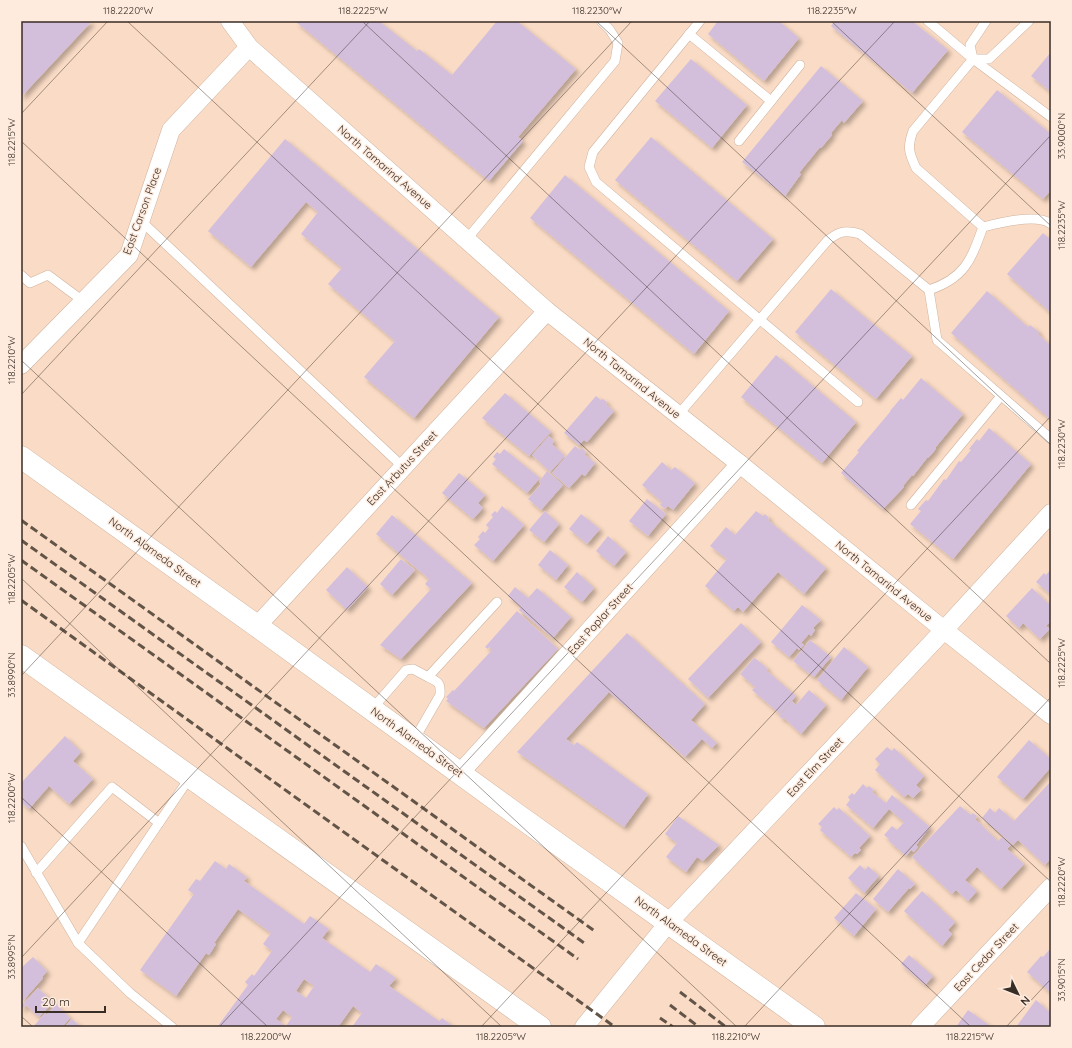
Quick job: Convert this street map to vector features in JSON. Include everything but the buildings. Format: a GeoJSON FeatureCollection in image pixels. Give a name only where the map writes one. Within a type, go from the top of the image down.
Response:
{"type":"FeatureCollection","features":[{"type":"Feature","properties":{"kind":"main road","name":"North Alameda Street"},"geometry":{"type":"LineString","coordinates":[[21,457],[814,1027]]}},
{"type":"Feature","properties":{"kind":"main road"},"geometry":{"type":"LineString","coordinates":[[21,656],[540,1027]]}},
{"type":"Feature","properties":{"kind":"street","name":"North Tamarind Avenue"},"geometry":{"type":"LineString","coordinates":[[230,21],[249,47],[548,310],[1051,715]]}},
{"type":"Feature","properties":{"kind":"street","name":"East Carson Place"},"geometry":{"type":"LineString","coordinates":[[21,365],[129,255],[170,130],[249,47]]}},
{"type":"Feature","properties":{"kind":"street","name":"East Arbutus Street"},"geometry":{"type":"LineString","coordinates":[[257,626],[548,310]]}},
{"type":"Feature","properties":{"kind":"street","name":"East Poplar Street"},"geometry":{"type":"LineString","coordinates":[[460,773],[740,464]]}},
{"type":"Feature","properties":{"kind":"street","name":"East Elm Street"},"geometry":{"type":"LineString","coordinates":[[584,1027],[669,922],[944,630],[1051,513]]}},
{"type":"Feature","properties":{"kind":"street","name":"East Cedar Street"},"geometry":{"type":"LineString","coordinates":[[920,1027],[1051,887]]}},
{"type":"Feature","properties":{"kind":"lane"},"geometry":{"type":"LineString","coordinates":[[467,239],[615,61],[618,43],[610,30],[601,21]]}},
{"type":"Feature","properties":{"kind":"lane"},"geometry":{"type":"LineString","coordinates":[[700,21],[593,152],[589,167],[596,182],[858,402]]}},
{"type":"Feature","properties":{"kind":"lane"},"geometry":{"type":"LineString","coordinates":[[928,21],[973,59],[1051,117]]}},
{"type":"Feature","properties":{"kind":"lane"},"geometry":{"type":"LineString","coordinates":[[973,59],[970,44],[986,21]]}},
{"type":"Feature","properties":{"kind":"lane"},"geometry":{"type":"LineString","coordinates":[[983,227],[916,168],[910,156],[908,143],[912,131],[973,59],[989,59],[1029,21]]}},
{"type":"Feature","properties":{"kind":"lane"},"geometry":{"type":"LineString","coordinates":[[690,34],[770,101]]}},
{"type":"Feature","properties":{"kind":"lane"},"geometry":{"type":"LineString","coordinates":[[739,141],[800,65]]}},
{"type":"Feature","properties":{"kind":"lane"},"geometry":{"type":"LineString","coordinates":[[983,227],[1014,220],[1033,219],[1048,221],[1051,224]]}},
{"type":"Feature","properties":{"kind":"lane"},"geometry":{"type":"LineString","coordinates":[[140,220],[403,467]]}},
{"type":"Feature","properties":{"kind":"lane"},"geometry":{"type":"LineString","coordinates":[[929,290],[944,285],[966,267],[973,254],[983,227]]}},
{"type":"Feature","properties":{"kind":"lane"},"geometry":{"type":"LineString","coordinates":[[678,415],[828,240],[837,234],[848,231],[860,234],[929,290],[936,340],[1051,439]]}},
{"type":"Feature","properties":{"kind":"lane"},"geometry":{"type":"LineString","coordinates":[[21,275],[30,283],[48,275],[83,302]]}},
{"type":"Feature","properties":{"kind":"lane"},"geometry":{"type":"LineString","coordinates":[[911,504],[1001,396]]}},
{"type":"Feature","properties":{"kind":"lane"},"geometry":{"type":"LineString","coordinates":[[428,677],[497,602]]}},
{"type":"Feature","properties":{"kind":"lane"},"geometry":{"type":"LineString","coordinates":[[372,709],[406,670],[413,669],[438,682],[441,687],[440,695],[414,740]]}},
{"type":"Feature","properties":{"kind":"lane"},"geometry":{"type":"LineString","coordinates":[[78,943],[190,777]]}},
{"type":"Feature","properties":{"kind":"lane"},"geometry":{"type":"LineString","coordinates":[[36,873],[112,787],[159,823]]}},
{"type":"Feature","properties":{"kind":"lane"},"geometry":{"type":"LineString","coordinates":[[21,846],[78,943],[130,993],[172,1027]]}},
{"type":"Feature","properties":{"kind":"railway"},"geometry":{"type":"LineString","coordinates":[[21,520],[596,932]]}},
{"type":"Feature","properties":{"kind":"railway"},"geometry":{"type":"LineString","coordinates":[[21,540],[587,945]]}},
{"type":"Feature","properties":{"kind":"railway"},"geometry":{"type":"LineString","coordinates":[[21,560],[578,959]]}},
{"type":"Feature","properties":{"kind":"railway"},"geometry":{"type":"LineString","coordinates":[[21,600],[615,1027]]}},
{"type":"Feature","properties":{"kind":"railway"},"geometry":{"type":"LineString","coordinates":[[680,992],[726,1027]]}},
{"type":"Feature","properties":{"kind":"railway"},"geometry":{"type":"LineString","coordinates":[[670,1005],[699,1027]]}},
{"type":"Feature","properties":{"kind":"railway"},"geometry":{"type":"LineString","coordinates":[[660,1018],[673,1027]]}}]}
